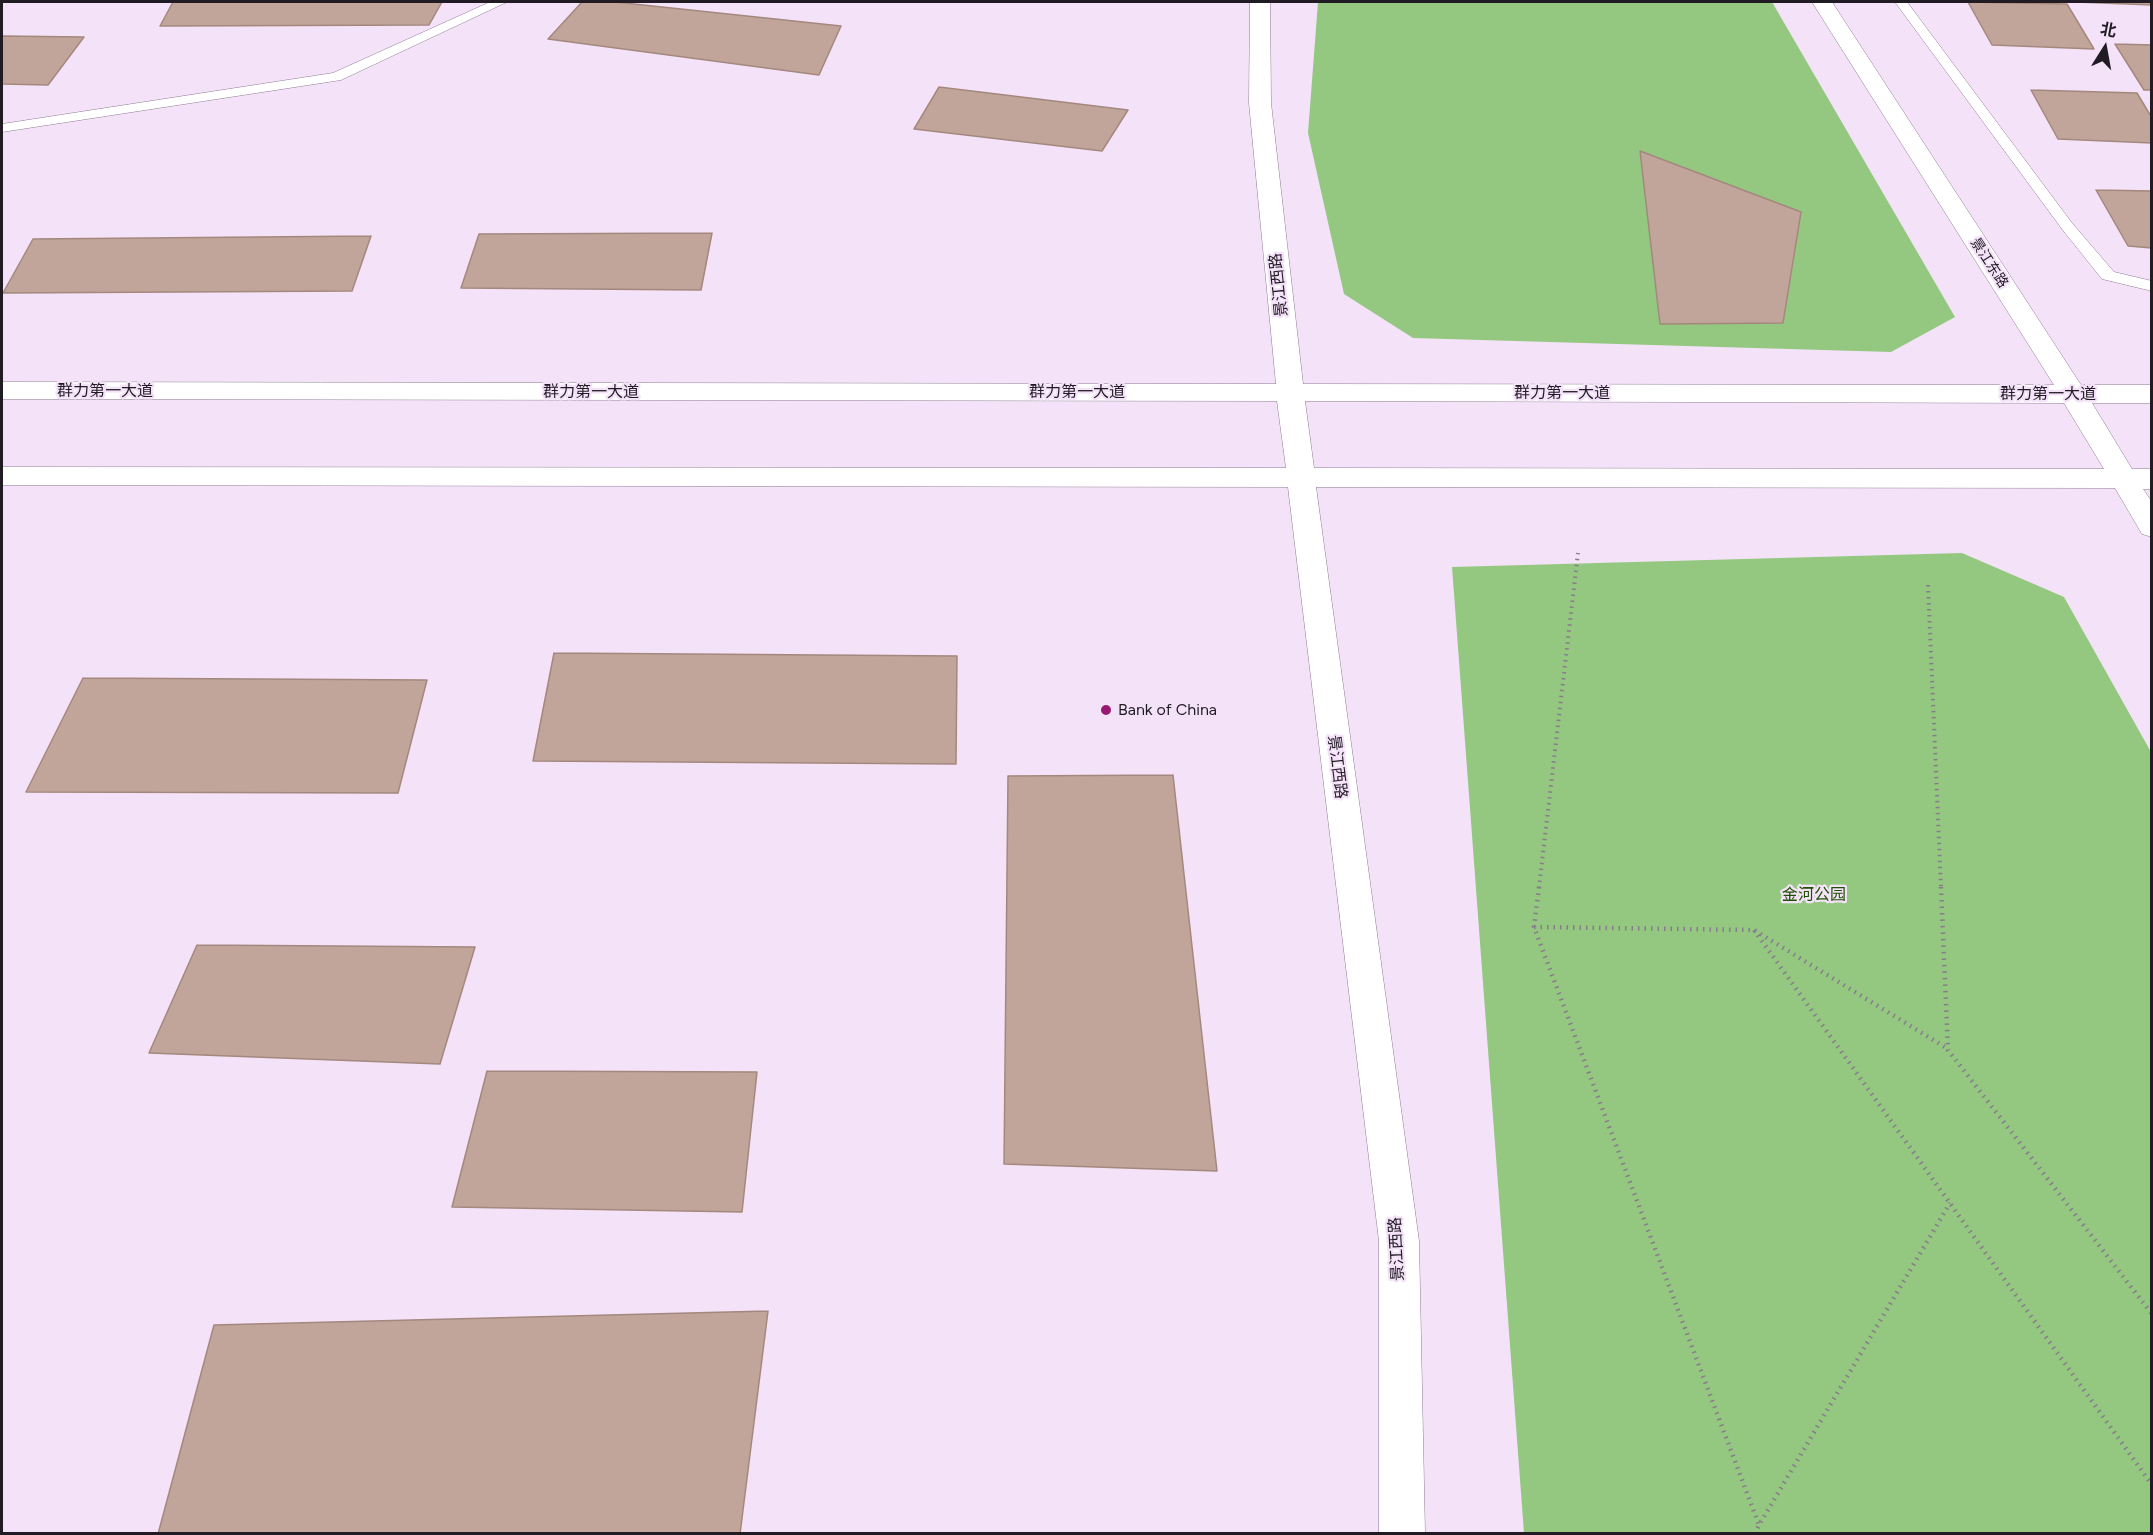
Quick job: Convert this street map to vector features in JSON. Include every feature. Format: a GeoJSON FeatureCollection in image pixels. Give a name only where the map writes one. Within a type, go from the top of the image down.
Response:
{"type":"FeatureCollection","features":[{"type":"Feature","properties":{"kind":"main road","name":"景江西路"},"geometry":{"type":"LineString","coordinates":[[1260,2],[1260,103],[1290,393],[1399,1241],[1402,1533]]}},
{"type":"Feature","properties":{"kind":"main road","name":"景江东路"},"geometry":{"type":"LineString","coordinates":[[1822,2],[2073,394],[2151,528]]}},
{"type":"Feature","properties":{"kind":"main road","name":"群力第一大道"},"geometry":{"type":"LineString","coordinates":[[2,390],[2151,394]]}},
{"type":"Feature","properties":{"kind":"main road"},"geometry":{"type":"LineString","coordinates":[[2,476],[2151,479]]}},
{"type":"Feature","properties":{"kind":"lane"},"geometry":{"type":"LineString","coordinates":[[2,128],[336,77],[500,2]]}},
{"type":"Feature","properties":{"kind":"lane"},"geometry":{"type":"LineString","coordinates":[[1901,2],[2067,226],[2108,276],[2151,286]]}},
{"type":"Feature","properties":{"kind":"path"},"geometry":{"type":"LineString","coordinates":[[1578,553],[1534,927],[1759,1525]]}},
{"type":"Feature","properties":{"kind":"path"},"geometry":{"type":"LineString","coordinates":[[1928,585],[1948,1050]]}},
{"type":"Feature","properties":{"kind":"path"},"geometry":{"type":"LineString","coordinates":[[1534,927],[1754,930],[1948,1050],[2151,1314]]}},
{"type":"Feature","properties":{"kind":"path"},"geometry":{"type":"LineString","coordinates":[[1754,930],[2151,1485]]}},
{"type":"Feature","properties":{"kind":"path"},"geometry":{"type":"LineString","coordinates":[[1755,1533],[1950,1203]]}},
{"type":"Feature","properties":{"kind":"green space"},"geometry":{"type":"Polygon","coordinates":[[[1318,2],[1772,2],[1955,317],[1891,352],[1413,338],[1344,294],[1308,133],[1318,2]]]}},
{"type":"Feature","properties":{"kind":"green space","name":"金河公园"},"geometry":{"type":"Polygon","coordinates":[[[1962,553],[2064,597],[2151,752],[2151,1533],[1524,1533],[1452,567],[1962,553]]]}},
{"type":"Feature","properties":{"kind":"building"},"geometry":{"type":"Polygon","coordinates":[[[173,2],[442,2],[429,25],[160,26],[173,2]]]}},
{"type":"Feature","properties":{"kind":"building"},"geometry":{"type":"Polygon","coordinates":[[[582,2],[615,2],[841,26],[819,75],[548,39],[582,2]]]}},
{"type":"Feature","properties":{"kind":"building"},"geometry":{"type":"Polygon","coordinates":[[[1968,2],[2067,4],[2094,49],[1992,45],[1968,2]]]}},
{"type":"Feature","properties":{"kind":"building"},"geometry":{"type":"Polygon","coordinates":[[[2076,2],[2152,2],[2152,5],[2076,2]]]}},
{"type":"Feature","properties":{"kind":"building"},"geometry":{"type":"Polygon","coordinates":[[[2,36],[84,37],[48,85],[2,84],[2,36]]]}},
{"type":"Feature","properties":{"kind":"building"},"geometry":{"type":"Polygon","coordinates":[[[2115,44],[2152,45],[2152,90],[2144,90],[2115,44]]]}},
{"type":"Feature","properties":{"kind":"building"},"geometry":{"type":"Polygon","coordinates":[[[939,87],[1128,110],[1102,151],[914,129],[939,87]]]}},
{"type":"Feature","properties":{"kind":"building"},"geometry":{"type":"Polygon","coordinates":[[[2031,90],[2137,93],[2152,118],[2152,143],[2058,139],[2031,90]]]}},
{"type":"Feature","properties":{"kind":"building"},"geometry":{"type":"Polygon","coordinates":[[[1640,151],[1801,212],[1783,323],[1660,324],[1640,151]]]}},
{"type":"Feature","properties":{"kind":"building"},"geometry":{"type":"Polygon","coordinates":[[[2096,190],[2152,191],[2152,248],[2128,246],[2096,190]]]}},
{"type":"Feature","properties":{"kind":"building"},"geometry":{"type":"Polygon","coordinates":[[[712,233],[701,290],[461,288],[479,234],[712,233]]]}},
{"type":"Feature","properties":{"kind":"building"},"geometry":{"type":"Polygon","coordinates":[[[371,236],[352,291],[3,293],[33,239],[371,236]]]}},
{"type":"Feature","properties":{"kind":"building"},"geometry":{"type":"Polygon","coordinates":[[[554,653],[957,656],[956,764],[533,761],[554,653]]]}},
{"type":"Feature","properties":{"kind":"building"},"geometry":{"type":"Polygon","coordinates":[[[83,678],[427,680],[398,793],[26,792],[83,678]]]}},
{"type":"Feature","properties":{"kind":"building"},"geometry":{"type":"Polygon","coordinates":[[[1173,775],[1217,1171],[1004,1164],[1008,776],[1173,775]]]}},
{"type":"Feature","properties":{"kind":"building"},"geometry":{"type":"Polygon","coordinates":[[[197,945],[475,947],[440,1064],[149,1053],[197,945]]]}},
{"type":"Feature","properties":{"kind":"building"},"geometry":{"type":"Polygon","coordinates":[[[487,1071],[757,1072],[742,1212],[452,1207],[487,1071]]]}},
{"type":"Feature","properties":{"kind":"building"},"geometry":{"type":"Polygon","coordinates":[[[768,1311],[740,1534],[158,1534],[214,1325],[768,1311]]]}},
{"type":"Feature","properties":{"kind":"place","name":"Bank of China"},"geometry":{"type":"Point","coordinates":[1106,710]}}]}
